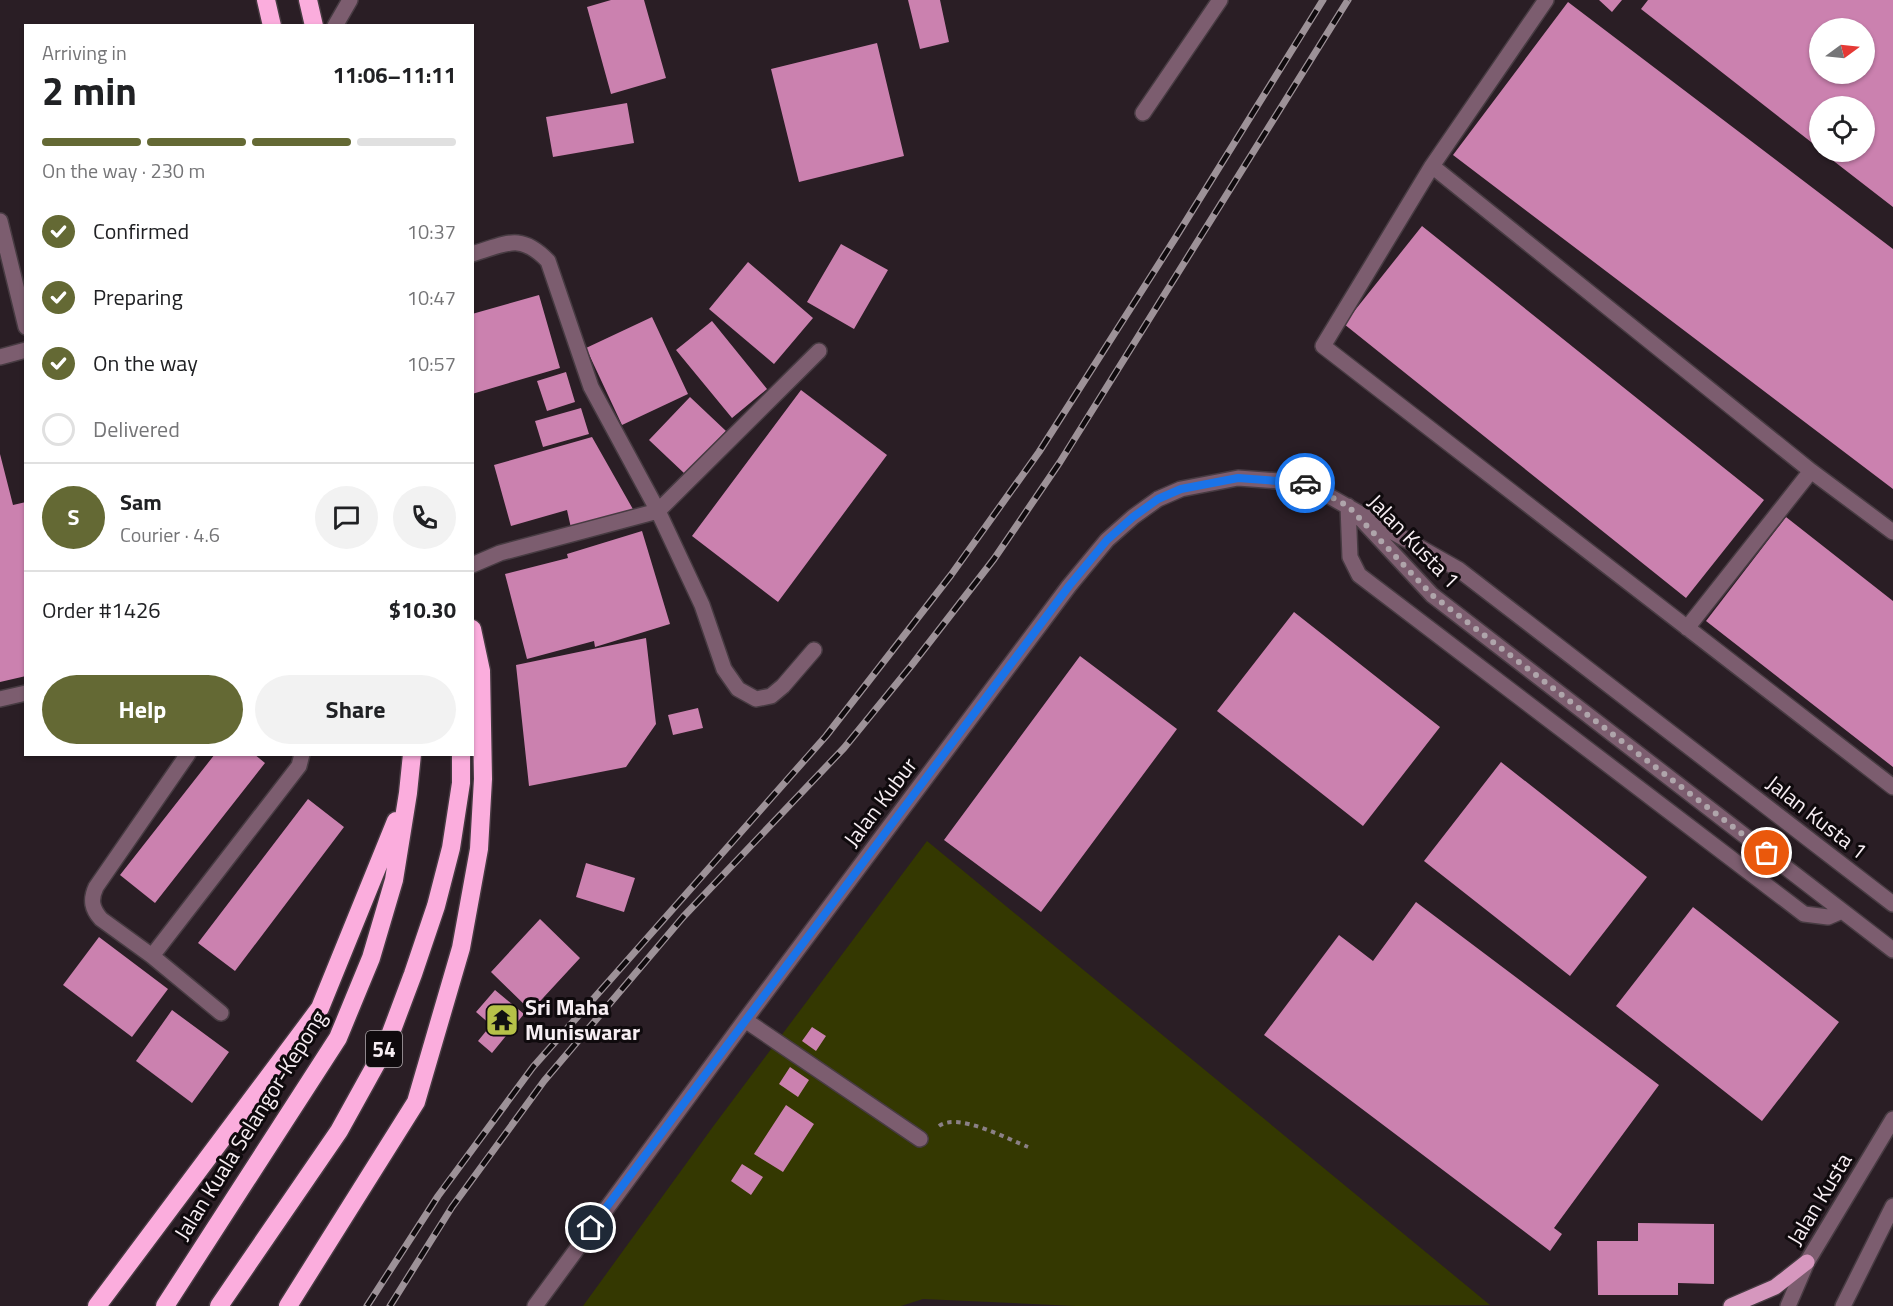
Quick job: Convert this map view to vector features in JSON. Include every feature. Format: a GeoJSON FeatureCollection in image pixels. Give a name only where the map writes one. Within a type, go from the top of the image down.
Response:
{"type":"FeatureCollection","features":[{"type":"Feature","properties":{"kind":"highway"},"geometry":{"type":"LineString","coordinates":[[266,0],[272,24]]}},
{"type":"Feature","properties":{"kind":"highway"},"geometry":{"type":"LineString","coordinates":[[308,0],[314,24]]}},
{"type":"Feature","properties":{"kind":"highway"},"geometry":{"type":"LineString","coordinates":[[288,1306],[416,1102],[460,948],[479,849],[483,779],[482,671],[474,637]]}},
{"type":"Feature","properties":{"kind":"highway","name":"Jalan Kuala Selangor-Kepong"},"geometry":{"type":"LineString","coordinates":[[165,1306],[338,1038],[371,958],[394,880],[412,756]]}},
{"type":"Feature","properties":{"kind":"highway","name":"54"},"geometry":{"type":"LineString","coordinates":[[219,1306],[339,1131],[386,1046],[436,906],[451,848],[461,783],[461,756]]}},
{"type":"Feature","properties":{"kind":"highway"},"geometry":{"type":"LineString","coordinates":[[97,1306],[320,1008],[408,793]]}},
{"type":"Feature","properties":{"kind":"main road"},"geometry":{"type":"LineString","coordinates":[[1731,1306],[1775,1287],[1807,1263]]}},
{"type":"Feature","properties":{"kind":"street"},"geometry":{"type":"LineString","coordinates":[[336,24],[350,0]]}},
{"type":"Feature","properties":{"kind":"street"},"geometry":{"type":"LineString","coordinates":[[1143,113],[1220,0]]}},
{"type":"Feature","properties":{"kind":"street"},"geometry":{"type":"LineString","coordinates":[[1546,0],[1432,166],[1323,346],[1893,787]]}},
{"type":"Feature","properties":{"kind":"street"},"geometry":{"type":"LineString","coordinates":[[1432,166],[1811,471],[1893,532]]}},
{"type":"Feature","properties":{"kind":"street"},"geometry":{"type":"LineString","coordinates":[[1,227],[24,319]]}},
{"type":"Feature","properties":{"kind":"street"},"geometry":{"type":"LineString","coordinates":[[474,253],[516,241],[536,248],[548,261],[591,387],[658,511],[702,605],[724,669],[738,689],[756,699],[771,696],[783,686],[814,650]]}},
{"type":"Feature","properties":{"kind":"street"},"geometry":{"type":"LineString","coordinates":[[0,357],[24,351]]}},
{"type":"Feature","properties":{"kind":"street"},"geometry":{"type":"LineString","coordinates":[[474,564],[500,554],[658,511],[819,351]]}},
{"type":"Feature","properties":{"kind":"street"},"geometry":{"type":"LineString","coordinates":[[1687,628],[1811,471]]}},
{"type":"Feature","properties":{"kind":"street","name":"Jalan Kubur"},"geometry":{"type":"LineString","coordinates":[[535,1306],[1069,586],[1107,540],[1158,499],[1181,489],[1238,478],[1306,483],[1348,506]]}},
{"type":"Feature","properties":{"kind":"street"},"geometry":{"type":"LineString","coordinates":[[1348,506],[1350,556],[1359,575],[1804,914],[1828,917],[1842,911]]}},
{"type":"Feature","properties":{"kind":"street","name":"Jalan Kusta 1"},"geometry":{"type":"LineString","coordinates":[[1348,506],[1458,569],[1893,904]]}},
{"type":"Feature","properties":{"kind":"street","name":"Jalan Kusta 1"},"geometry":{"type":"LineString","coordinates":[[1348,506],[1432,595],[1893,950]]}},
{"type":"Feature","properties":{"kind":"street"},"geometry":{"type":"LineString","coordinates":[[0,699],[24,693]]}},
{"type":"Feature","properties":{"kind":"street"},"geometry":{"type":"LineString","coordinates":[[187,756],[92,895],[92,904],[95,913],[101,919],[152,956],[221,1013]]}},
{"type":"Feature","properties":{"kind":"street"},"geometry":{"type":"LineString","coordinates":[[152,956],[299,766],[302,756]]}},
{"type":"Feature","properties":{"kind":"street"},"geometry":{"type":"LineString","coordinates":[[745,1020],[920,1139]]}},
{"type":"Feature","properties":{"kind":"street","name":"Jalan Kusta"},"geometry":{"type":"LineString","coordinates":[[1788,1306],[1807,1263],[1893,1119]]}},
{"type":"Feature","properties":{"kind":"street"},"geometry":{"type":"LineString","coordinates":[[1843,1306],[1893,1206]]}},
{"type":"Feature","properties":{"kind":"path"},"geometry":{"type":"LineString","coordinates":[[920,1139],[944,1122],[966,1123],[1028,1147]]}},
{"type":"Feature","properties":{"kind":"green space"},"geometry":{"type":"Polygon","coordinates":[[[927,841],[1490,1305],[1076,1306],[923,1299],[901,1306],[583,1306],[712,1128],[927,841]]]}},
{"type":"Feature","properties":{"kind":"building"},"geometry":{"type":"Polygon","coordinates":[[[611,0],[644,0],[666,78],[611,94],[587,7],[611,0]]]}},
{"type":"Feature","properties":{"kind":"building"},"geometry":{"type":"Polygon","coordinates":[[[908,0],[940,0],[949,42],[920,49],[908,0]]]}},
{"type":"Feature","properties":{"kind":"building"},"geometry":{"type":"Polygon","coordinates":[[[1599,0],[1622,0],[1612,12],[1599,0]]]}},
{"type":"Feature","properties":{"kind":"building"},"geometry":{"type":"Polygon","coordinates":[[[1648,0],[1893,0],[1893,207],[1835,162],[1875,162],[1875,96],[1809,96],[1809,140],[1641,9],[1648,0]]]}},
{"type":"Feature","properties":{"kind":"building"},"geometry":{"type":"Polygon","coordinates":[[[1568,2],[1893,249],[1893,489],[1453,155],[1568,2]]]}},
{"type":"Feature","properties":{"kind":"building"},"geometry":{"type":"Polygon","coordinates":[[[877,43],[904,156],[799,182],[771,69],[877,43]]]}},
{"type":"Feature","properties":{"kind":"building"},"geometry":{"type":"Polygon","coordinates":[[[627,103],[634,143],[553,157],[546,117],[627,103]]]}},
{"type":"Feature","properties":{"kind":"building"},"geometry":{"type":"Polygon","coordinates":[[[1422,226],[1764,500],[1686,598],[1344,324],[1422,226]]]}},
{"type":"Feature","properties":{"kind":"building"},"geometry":{"type":"Polygon","coordinates":[[[841,244],[888,270],[854,329],[807,302],[841,244]]]}},
{"type":"Feature","properties":{"kind":"building"},"geometry":{"type":"Polygon","coordinates":[[[748,262],[813,318],[774,364],[709,309],[748,262]]]}},
{"type":"Feature","properties":{"kind":"building"},"geometry":{"type":"Polygon","coordinates":[[[539,295],[560,368],[474,393],[474,313],[539,295]]]}},
{"type":"Feature","properties":{"kind":"building"},"geometry":{"type":"Polygon","coordinates":[[[652,317],[688,394],[622,425],[586,348],[652,317]]]}},
{"type":"Feature","properties":{"kind":"building"},"geometry":{"type":"Polygon","coordinates":[[[712,321],[767,389],[732,418],[676,350],[712,321]]]}},
{"type":"Feature","properties":{"kind":"building"},"geometry":{"type":"Polygon","coordinates":[[[566,372],[575,402],[547,411],[537,381],[566,372]]]}},
{"type":"Feature","properties":{"kind":"building"},"geometry":{"type":"Polygon","coordinates":[[[801,390],[887,455],[778,602],[692,536],[801,390]]]}},
{"type":"Feature","properties":{"kind":"building"},"geometry":{"type":"Polygon","coordinates":[[[690,397],[726,431],[685,474],[649,440],[690,397]]]}},
{"type":"Feature","properties":{"kind":"building"},"geometry":{"type":"Polygon","coordinates":[[[581,408],[589,434],[543,447],[535,421],[581,408]]]}},
{"type":"Feature","properties":{"kind":"building"},"geometry":{"type":"Polygon","coordinates":[[[592,437],[634,511],[571,528],[567,510],[511,526],[494,465],[592,437]]]}},
{"type":"Feature","properties":{"kind":"building"},"geometry":{"type":"Polygon","coordinates":[[[0,454],[13,505],[24,502],[24,676],[0,682],[0,454]]]}},
{"type":"Feature","properties":{"kind":"building"},"geometry":{"type":"Polygon","coordinates":[[[1786,517],[1893,601],[1893,767],[1706,621],[1786,517]]]}},
{"type":"Feature","properties":{"kind":"building"},"geometry":{"type":"Polygon","coordinates":[[[642,531],[670,624],[595,647],[594,641],[527,659],[505,574],[568,558],[567,554],[642,531]]]}},
{"type":"Feature","properties":{"kind":"building"},"geometry":{"type":"Polygon","coordinates":[[[1294,612],[1440,727],[1363,826],[1217,711],[1294,612]]]}},
{"type":"Feature","properties":{"kind":"building"},"geometry":{"type":"Polygon","coordinates":[[[646,638],[656,724],[626,767],[529,786],[516,665],[646,638]]]}},
{"type":"Feature","properties":{"kind":"building"},"geometry":{"type":"Polygon","coordinates":[[[1080,656],[1177,729],[1041,912],[944,840],[1080,656]]]}},
{"type":"Feature","properties":{"kind":"building"},"geometry":{"type":"Polygon","coordinates":[[[698,708],[703,728],[673,735],[668,715],[698,708]]]}},
{"type":"Feature","properties":{"kind":"building"},"geometry":{"type":"Polygon","coordinates":[[[213,756],[256,756],[265,763],[155,903],[120,875],[213,756]]]}},
{"type":"Feature","properties":{"kind":"building"},"geometry":{"type":"Polygon","coordinates":[[[1501,762],[1647,877],[1570,976],[1424,861],[1501,762]]]}},
{"type":"Feature","properties":{"kind":"building"},"geometry":{"type":"Polygon","coordinates":[[[308,799],[344,827],[235,971],[198,943],[308,799]]]}},
{"type":"Feature","properties":{"kind":"building"},"geometry":{"type":"Polygon","coordinates":[[[586,863],[635,878],[624,912],[576,897],[586,863]]]}},
{"type":"Feature","properties":{"kind":"building"},"geometry":{"type":"Polygon","coordinates":[[[1416,902],[1659,1085],[1554,1228],[1562,1234],[1550,1251],[1264,1035],[1339,935],[1373,961],[1416,902]]]}},
{"type":"Feature","properties":{"kind":"building"},"geometry":{"type":"Polygon","coordinates":[[[1693,907],[1839,1022],[1762,1121],[1616,1006],[1693,907]]]}},
{"type":"Feature","properties":{"kind":"building"},"geometry":{"type":"Polygon","coordinates":[[[540,919],[580,958],[531,1011],[491,972],[540,919]]]}},
{"type":"Feature","properties":{"kind":"building"},"geometry":{"type":"Polygon","coordinates":[[[99,937],[168,989],[132,1037],[63,985],[99,937]]]}},
{"type":"Feature","properties":{"kind":"building","name":"Sri Maha Muniswarar"},"geometry":{"type":"Polygon","coordinates":[[[495,990],[524,1014],[492,1053],[478,1041],[491,1025],[476,1012],[495,990]]]}},
{"type":"Feature","properties":{"kind":"building"},"geometry":{"type":"Polygon","coordinates":[[[172,1010],[229,1052],[192,1103],[136,1061],[172,1010]]]}},
{"type":"Feature","properties":{"kind":"building"},"geometry":{"type":"Polygon","coordinates":[[[812,1027],[826,1036],[816,1051],[802,1041],[812,1027]]]}},
{"type":"Feature","properties":{"kind":"building"},"geometry":{"type":"Polygon","coordinates":[[[790,1067],[809,1080],[798,1097],[779,1084],[790,1067]]]}},
{"type":"Feature","properties":{"kind":"building"},"geometry":{"type":"Polygon","coordinates":[[[786,1105],[814,1124],[783,1172],[754,1154],[786,1105]]]}},
{"type":"Feature","properties":{"kind":"building"},"geometry":{"type":"Polygon","coordinates":[[[742,1164],[763,1177],[751,1195],[731,1181],[742,1164]]]}},
{"type":"Feature","properties":{"kind":"building"},"geometry":{"type":"Polygon","coordinates":[[[1638,1223],[1714,1224],[1714,1284],[1678,1283],[1678,1295],[1598,1295],[1597,1241],[1638,1241],[1638,1223]]]}},
{"type":"Feature","properties":{"kind":"railway"},"geometry":{"type":"LineString","coordinates":[[367,1306],[438,1196],[533,1067],[826,736],[951,575],[1039,452],[1323,0]]}},
{"type":"Feature","properties":{"kind":"railway"},"geometry":{"type":"LineString","coordinates":[[390,1306],[452,1207],[544,1081],[684,916],[844,748],[994,559],[1060,462],[1348,0]]}},
{"type":"Feature","properties":{"kind":"way so far"},"geometry":{"type":"LineString","coordinates":[[1305,483],[1348,506],[1432,595],[1767,853]]}},
{"type":"Feature","properties":{"kind":"place","name":"Sri Maha Muniswarar"},"geometry":{"type":"Point","coordinates":[502,1020]}},
{"type":"Feature","properties":{"kind":"route"},"geometry":{"type":"LineString","coordinates":[[591,1228],[1069,586],[1107,540],[1158,499],[1181,489],[1238,478],[1305,483]]}}]}
